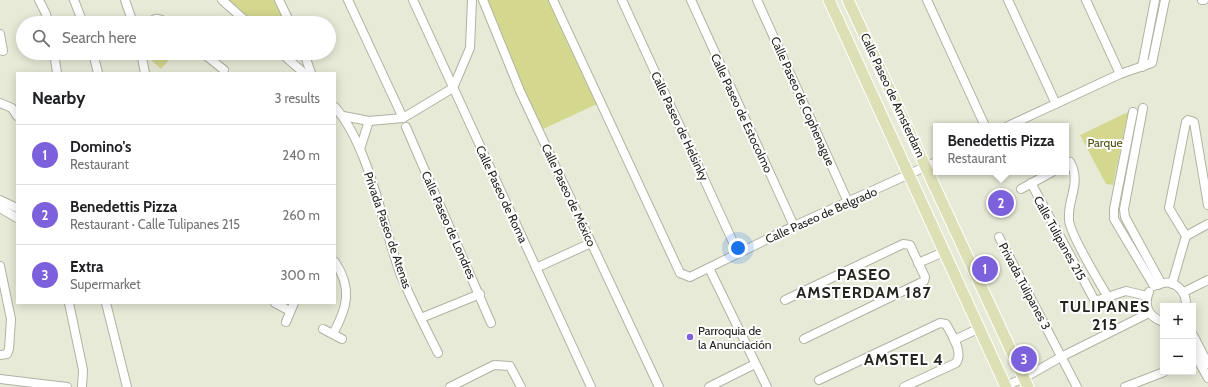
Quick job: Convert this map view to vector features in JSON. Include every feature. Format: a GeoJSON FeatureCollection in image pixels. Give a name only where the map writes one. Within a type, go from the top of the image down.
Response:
{"type":"FeatureCollection","features":[{"type":"Feature","properties":{"kind":"main road","name":"Calle Paseo de Amsterdam"},"geometry":{"type":"LineString","coordinates":[[828,0],[1006,386]]}},
{"type":"Feature","properties":{"kind":"main road","name":"Calle Paseo de Amsterdam"},"geometry":{"type":"LineString","coordinates":[[848,0],[931,165]]}},
{"type":"Feature","properties":{"kind":"main road","name":"Calle Paseo de Amsterdam"},"geometry":{"type":"LineString","coordinates":[[934,175],[954,231],[1026,383]]}},
{"type":"Feature","properties":{"kind":"street"},"geometry":{"type":"LineString","coordinates":[[39,0],[46,16]]}},
{"type":"Feature","properties":{"kind":"street"},"geometry":{"type":"LineString","coordinates":[[74,0],[80,16]]}},
{"type":"Feature","properties":{"kind":"street"},"geometry":{"type":"LineString","coordinates":[[125,0],[131,16]]}},
{"type":"Feature","properties":{"kind":"street"},"geometry":{"type":"LineString","coordinates":[[222,0],[240,16]]}},
{"type":"Feature","properties":{"kind":"street"},"geometry":{"type":"LineString","coordinates":[[279,0],[287,16]]}},
{"type":"Feature","properties":{"kind":"street"},"geometry":{"type":"LineString","coordinates":[[348,0],[403,118]]}},
{"type":"Feature","properties":{"kind":"street","name":"Calle Paseo de Roma"},"geometry":{"type":"LineString","coordinates":[[413,0],[591,387]]}},
{"type":"Feature","properties":{"kind":"street"},"geometry":{"type":"LineString","coordinates":[[343,116],[368,121],[403,118],[453,88],[470,48],[472,0]]}},
{"type":"Feature","properties":{"kind":"street","name":"Calle Paseo de México"},"geometry":{"type":"LineString","coordinates":[[483,0],[520,91],[659,387]]}},
{"type":"Feature","properties":{"kind":"street","name":"Calle Paseo de Belgrado"},"geometry":{"type":"LineString","coordinates":[[553,0],[680,274],[690,277],[738,252],[931,165]]}},
{"type":"Feature","properties":{"kind":"street","name":"Calle Paseo de Helsinky"},"geometry":{"type":"LineString","coordinates":[[622,0],[738,252]]}},
{"type":"Feature","properties":{"kind":"street","name":"Calle Paseo de Estocolmo"},"geometry":{"type":"LineString","coordinates":[[690,0],[794,226]]}},
{"type":"Feature","properties":{"kind":"street","name":"Calle Paseo de Cophenague"},"geometry":{"type":"LineString","coordinates":[[757,0],[848,202]]}},
{"type":"Feature","properties":{"kind":"street"},"geometry":{"type":"LineString","coordinates":[[927,0],[984,123]]}},
{"type":"Feature","properties":{"kind":"street"},"geometry":{"type":"LineString","coordinates":[[1008,0],[1056,104]]}},
{"type":"Feature","properties":{"kind":"street"},"geometry":{"type":"LineString","coordinates":[[1086,0],[1120,74]]}},
{"type":"Feature","properties":{"kind":"street"},"geometry":{"type":"LineString","coordinates":[[1142,67],[1155,0]]}},
{"type":"Feature","properties":{"kind":"street"},"geometry":{"type":"LineString","coordinates":[[1015,123],[1120,74],[1152,62],[1165,0]]}},
{"type":"Feature","properties":{"kind":"street"},"geometry":{"type":"LineString","coordinates":[[0,34],[3,51]]}},
{"type":"Feature","properties":{"kind":"street"},"geometry":{"type":"LineString","coordinates":[[55,60],[57,72]]}},
{"type":"Feature","properties":{"kind":"street"},"geometry":{"type":"LineString","coordinates":[[95,60],[98,72]]}},
{"type":"Feature","properties":{"kind":"street"},"geometry":{"type":"LineString","coordinates":[[142,60],[145,72]]}},
{"type":"Feature","properties":{"kind":"street"},"geometry":{"type":"LineString","coordinates":[[212,60],[224,70]]}},
{"type":"Feature","properties":{"kind":"street"},"geometry":{"type":"LineString","coordinates":[[289,60],[302,71],[308,64]]}},
{"type":"Feature","properties":{"kind":"street"},"geometry":{"type":"LineString","coordinates":[[307,60],[311,72]]}},
{"type":"Feature","properties":{"kind":"street"},"geometry":{"type":"LineString","coordinates":[[0,103],[15,106]]}},
{"type":"Feature","properties":{"kind":"street","name":"Privada Paseo de Atenas"},"geometry":{"type":"LineString","coordinates":[[336,108],[343,116],[360,149],[401,274],[438,353]]}},
{"type":"Feature","properties":{"kind":"street"},"geometry":{"type":"LineString","coordinates":[[1143,108],[1124,209],[1125,217],[1158,285]]}},
{"type":"Feature","properties":{"kind":"street"},"geometry":{"type":"LineString","coordinates":[[1133,112],[1114,209],[1114,219],[1158,285]]}},
{"type":"Feature","properties":{"kind":"street"},"geometry":{"type":"LineString","coordinates":[[1186,236],[1169,208],[1186,122],[1188,120],[1194,122],[1208,205]]}},
{"type":"Feature","properties":{"kind":"street"},"geometry":{"type":"LineString","coordinates":[[360,149],[368,121]]}},
{"type":"Feature","properties":{"kind":"street","name":"Calle Paseo de Londres"},"geometry":{"type":"LineString","coordinates":[[406,127],[480,294],[491,323]]}},
{"type":"Feature","properties":{"kind":"street","name":"Calle Tulipanes 215"},"geometry":{"type":"LineString","coordinates":[[1069,164],[1079,159]]}},
{"type":"Feature","properties":{"kind":"street","name":"Calle Tulipanes 215"},"geometry":{"type":"LineString","coordinates":[[1069,165],[1076,174],[1069,211],[1070,226],[1108,297]]}},
{"type":"Feature","properties":{"kind":"street","name":"Calle Tulipanes 215"},"geometry":{"type":"LineString","coordinates":[[1021,188],[1047,175]]}},
{"type":"Feature","properties":{"kind":"street","name":"Calle Tulipanes 215"},"geometry":{"type":"LineString","coordinates":[[1031,184],[1096,301],[1126,291],[1148,296]]}},
{"type":"Feature","properties":{"kind":"street"},"geometry":{"type":"LineString","coordinates":[[0,200],[16,208]]}},
{"type":"Feature","properties":{"kind":"street"},"geometry":{"type":"LineString","coordinates":[[0,208],[16,217]]}},
{"type":"Feature","properties":{"kind":"street"},"geometry":{"type":"LineString","coordinates":[[1172,284],[1186,236],[1208,224]]}},
{"type":"Feature","properties":{"kind":"street","name":"Privada Tulipanes 3"},"geometry":{"type":"LineString","coordinates":[[999,237],[1077,387]]}},
{"type":"Feature","properties":{"kind":"street"},"geometry":{"type":"LineString","coordinates":[[536,268],[591,243]]}},
{"type":"Feature","properties":{"kind":"street"},"geometry":{"type":"LineString","coordinates":[[785,300],[903,244],[910,245],[925,278],[920,284],[804,338]]}},
{"type":"Feature","properties":{"kind":"street"},"geometry":{"type":"LineString","coordinates":[[918,263],[944,252]]}},
{"type":"Feature","properties":{"kind":"street"},"geometry":{"type":"LineString","coordinates":[[333,334],[346,303],[346,286],[336,264]]}},
{"type":"Feature","properties":{"kind":"street"},"geometry":{"type":"LineString","coordinates":[[0,266],[11,320],[9,350],[7,354],[0,355]]}},
{"type":"Feature","properties":{"kind":"street"},"geometry":{"type":"LineString","coordinates":[[709,268],[767,387]]}},
{"type":"Feature","properties":{"kind":"street"},"geometry":{"type":"LineString","coordinates":[[1184,292],[1208,280]]}},
{"type":"Feature","properties":{"kind":"street"},"geometry":{"type":"LineString","coordinates":[[1160,321],[1156,320],[1149,313],[1147,308],[1148,296],[1158,285],[1172,284],[1184,292],[1186,303]]}},
{"type":"Feature","properties":{"kind":"street"},"geometry":{"type":"LineString","coordinates":[[421,318],[480,294]]}},
{"type":"Feature","properties":{"kind":"street"},"geometry":{"type":"LineString","coordinates":[[69,304],[84,370],[82,387]]}},
{"type":"Feature","properties":{"kind":"street"},"geometry":{"type":"LineString","coordinates":[[106,304],[127,387]]}},
{"type":"Feature","properties":{"kind":"street"},"geometry":{"type":"LineString","coordinates":[[277,304],[290,311]]}},
{"type":"Feature","properties":{"kind":"street"},"geometry":{"type":"LineString","coordinates":[[286,322],[294,304]]}},
{"type":"Feature","properties":{"kind":"street"},"geometry":{"type":"LineString","coordinates":[[1006,386],[1026,383],[1061,357],[1149,313]]}},
{"type":"Feature","properties":{"kind":"street"},"geometry":{"type":"LineString","coordinates":[[819,380],[940,323],[946,324],[954,340],[959,357],[956,363],[904,387]]}},
{"type":"Feature","properties":{"kind":"street"},"geometry":{"type":"LineString","coordinates":[[954,340],[980,328]]}},
{"type":"Feature","properties":{"kind":"street"},"geometry":{"type":"LineString","coordinates":[[323,329],[342,339]]}},
{"type":"Feature","properties":{"kind":"street"},"geometry":{"type":"LineString","coordinates":[[1194,339],[1208,378]]}},
{"type":"Feature","properties":{"kind":"street"},"geometry":{"type":"LineString","coordinates":[[1200,357],[1208,364]]}},
{"type":"Feature","properties":{"kind":"street"},"geometry":{"type":"LineString","coordinates":[[450,387],[494,364],[510,366],[521,387]]}},
{"type":"Feature","properties":{"kind":"street"},"geometry":{"type":"LineString","coordinates":[[709,387],[724,384],[755,364]]}},
{"type":"Feature","properties":{"kind":"street"},"geometry":{"type":"LineString","coordinates":[[1125,387],[1160,374]]}},
{"type":"Feature","properties":{"kind":"street"},"geometry":{"type":"LineString","coordinates":[[0,379],[8,383],[67,387]]}},
{"type":"Feature","properties":{"kind":"green space"},"geometry":{"type":"Polygon","coordinates":[[[228,0],[274,0],[282,16],[246,16],[228,0]]]}},
{"type":"Feature","properties":{"kind":"green space"},"geometry":{"type":"Polygon","coordinates":[[[486,0],[548,0],[597,104],[541,130],[508,56],[486,0]]]}},
{"type":"Feature","properties":{"kind":"green space"},"geometry":{"type":"Polygon","coordinates":[[[151,60],[169,60],[161,69],[151,60]]]}},
{"type":"Feature","properties":{"kind":"green space","name":"Parque"},"geometry":{"type":"Polygon","coordinates":[[[1128,112],[1113,185],[1106,184],[1080,135],[1128,112]]]}},
{"type":"Feature","properties":{"kind":"place","name":"Benedettis Pizza"},"geometry":{"type":"Point","coordinates":[1001,203]}},
{"type":"Feature","properties":{"kind":"place","name":"Domino's"},"geometry":{"type":"Point","coordinates":[985,269]}},
{"type":"Feature","properties":{"kind":"place","name":"Parroquia de la Anunciación"},"geometry":{"type":"Point","coordinates":[690,337]}},
{"type":"Feature","properties":{"kind":"place","name":"Extra"},"geometry":{"type":"Point","coordinates":[1024,359]}},
{"type":"Feature","properties":{"kind":"district","name":"PASEO AMSTERDAM 187"},"geometry":{"type":"Point","coordinates":[864,283]}},
{"type":"Feature","properties":{"kind":"district","name":"TULIPANES 215"},"geometry":{"type":"Point","coordinates":[1105,315]}},
{"type":"Feature","properties":{"kind":"district","name":"AMSTEL 4"},"geometry":{"type":"Point","coordinates":[904,359]}}]}
